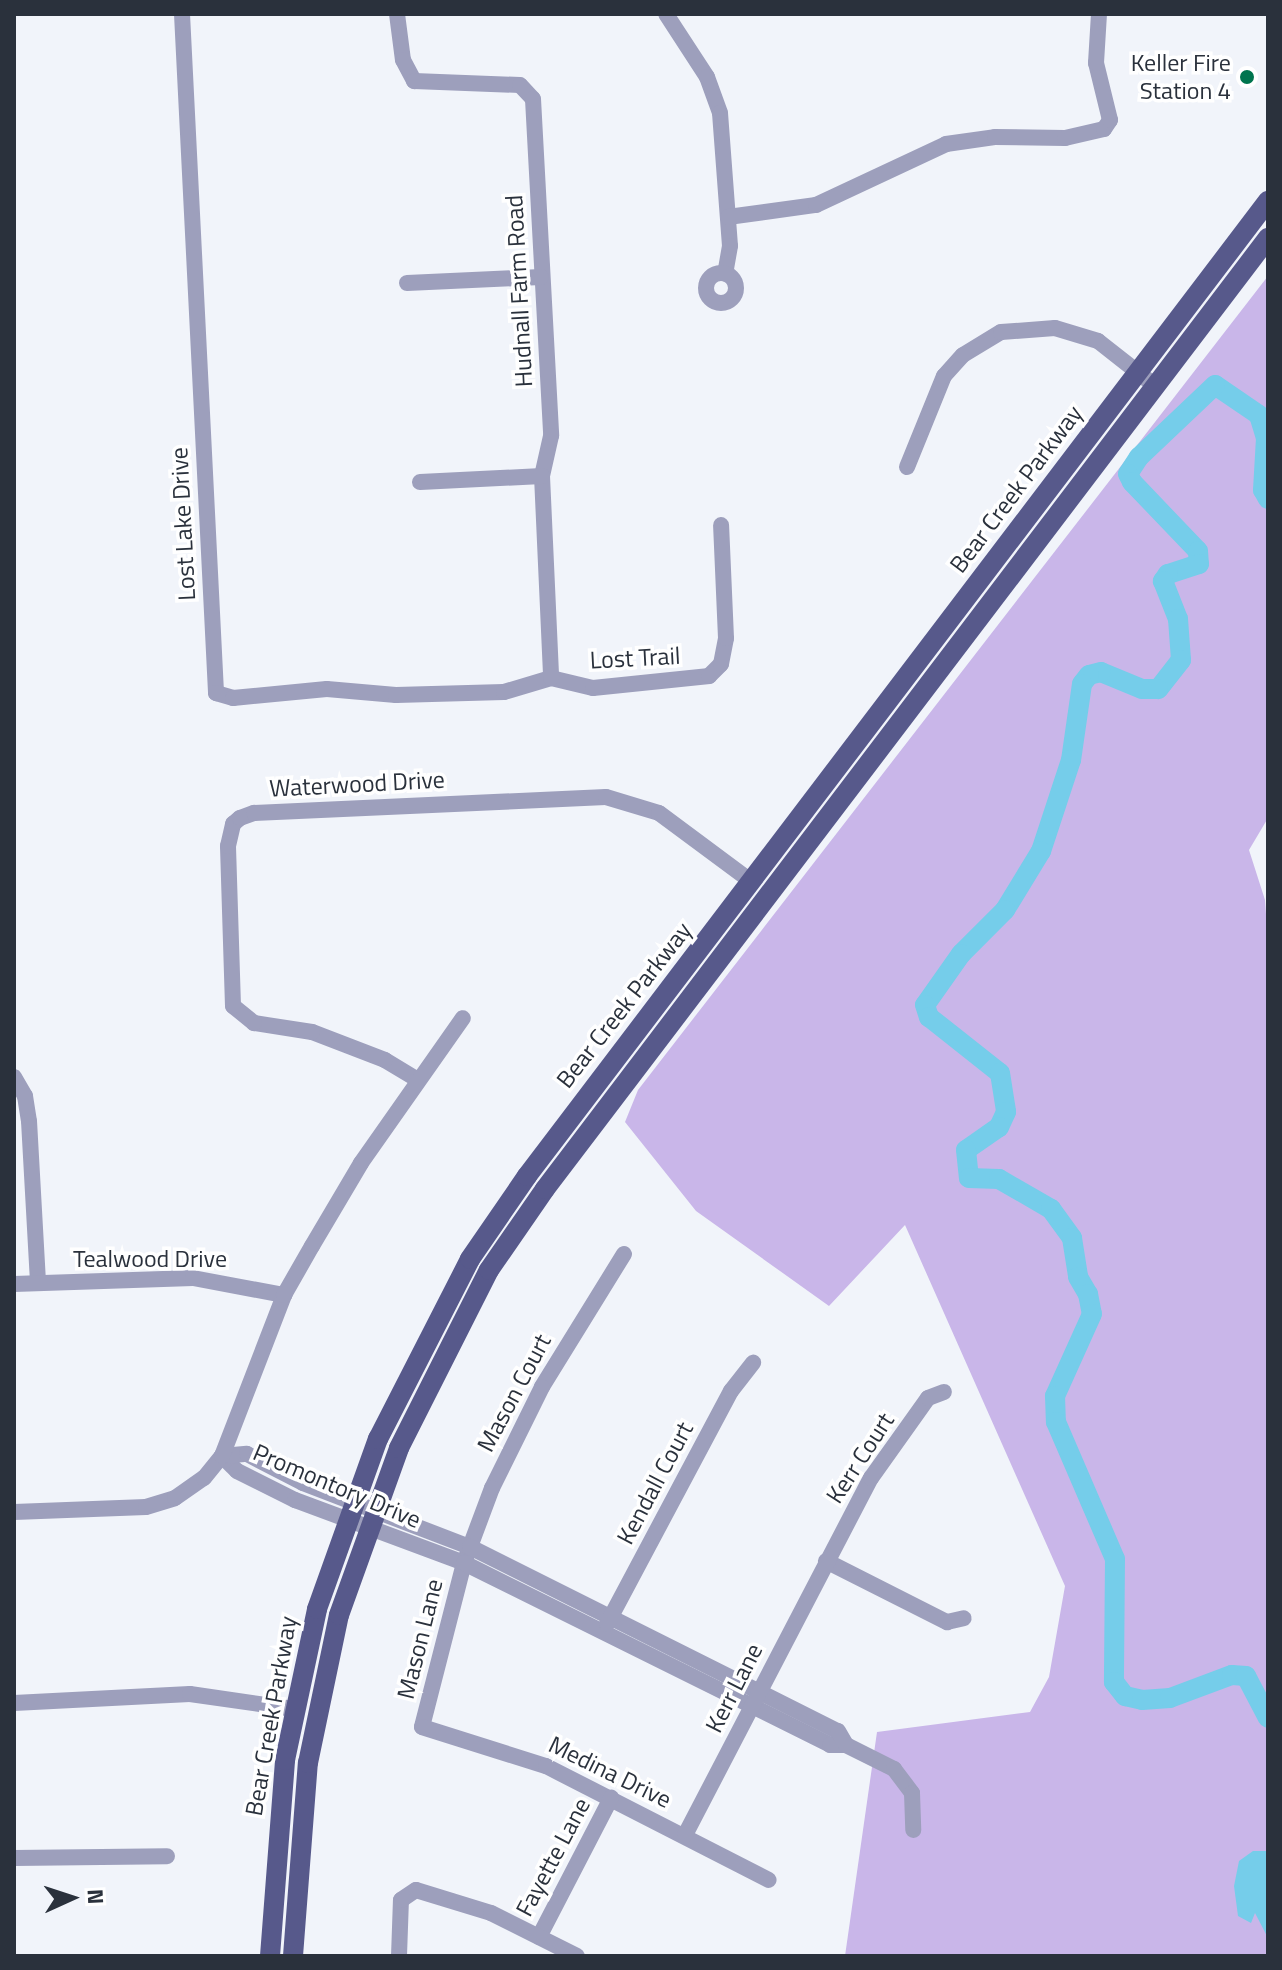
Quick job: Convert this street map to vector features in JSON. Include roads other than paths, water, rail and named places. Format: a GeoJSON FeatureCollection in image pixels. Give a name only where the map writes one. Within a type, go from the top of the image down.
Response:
{"type":"FeatureCollection","features":[{"type":"Feature","properties":{"kind":"main road","name":"Bear Creek Parkway"},"geometry":{"type":"LineString","coordinates":[[293,1956],[298,1840],[316,1713],[339,1615],[371,1519],[442,1356],[512,1235],[1146,378],[1238,240],[1268,201]]}},
{"type":"Feature","properties":{"kind":"main road"},"geometry":{"type":"LineString","coordinates":[[1238,240],[1262,246]]}},
{"type":"Feature","properties":{"kind":"main road","name":"Bear Creek Parkway"},"geometry":{"type":"LineString","coordinates":[[270,1956],[277,1825],[294,1709],[317,1609],[350,1511],[422,1345],[470,1259],[527,1176],[752,882],[1146,378],[1262,246]]}},
{"type":"Feature","properties":{"kind":"street","name":"Lost Lake Drive"},"geometry":{"type":"LineString","coordinates":[[182,14],[216,693],[233,698],[327,689],[396,695],[504,692],[551,678]]}},
{"type":"Feature","properties":{"kind":"street","name":"Hudnall Farm Road"},"geometry":{"type":"LineString","coordinates":[[397,14],[403,60],[414,81],[520,85],[530,90],[551,436],[542,476],[551,678]]}},
{"type":"Feature","properties":{"kind":"street"},"geometry":{"type":"LineString","coordinates":[[728,217],[816,205],[946,144],[995,137],[1065,138],[1104,129],[1110,120],[1096,63],[1099,14]]}},
{"type":"Feature","properties":{"kind":"street"},"geometry":{"type":"LineString","coordinates":[[664,17],[707,77],[720,113],[728,217],[725,274]]}},
{"type":"Feature","properties":{"kind":"street"},"geometry":{"type":"LineString","coordinates":[[407,283],[541,277]]}},
{"type":"Feature","properties":{"kind":"street"},"geometry":{"type":"LineString","coordinates":[[907,467],[944,376],[963,355],[1001,332],[1055,328],[1098,341],[1146,378]]}},
{"type":"Feature","properties":{"kind":"street"},"geometry":{"type":"LineString","coordinates":[[420,482],[542,476]]}},
{"type":"Feature","properties":{"kind":"street","name":"Lost Trail"},"geometry":{"type":"LineString","coordinates":[[551,678],[593,688],[709,676],[721,664],[726,638],[721,525]]}},
{"type":"Feature","properties":{"kind":"street","name":"Waterwood Drive"},"geometry":{"type":"LineString","coordinates":[[418,1080],[385,1060],[327,1038],[254,1023],[233,1006],[228,846],[233,824],[240,818],[254,813],[606,797],[659,813],[752,882]]}},
{"type":"Feature","properties":{"kind":"street"},"geometry":{"type":"LineString","coordinates":[[14,1512],[146,1507],[175,1498],[204,1478],[222,1456],[284,1295],[361,1163],[463,1018]]}},
{"type":"Feature","properties":{"kind":"street"},"geometry":{"type":"LineString","coordinates":[[14,1077],[25,1096],[29,1121],[38,1283]]}},
{"type":"Feature","properties":{"kind":"street","name":"Mason Court"},"geometry":{"type":"LineString","coordinates":[[464,1563],[536,1398],[624,1254]]}},
{"type":"Feature","properties":{"kind":"street","name":"Tealwood Drive"},"geometry":{"type":"LineString","coordinates":[[14,1284],[193,1278],[284,1295]]}},
{"type":"Feature","properties":{"kind":"street","name":"Kendall Court"},"geometry":{"type":"LineString","coordinates":[[608,1622],[731,1391],[753,1363]]}},
{"type":"Feature","properties":{"kind":"street","name":"Kerr Court"},"geometry":{"type":"LineString","coordinates":[[826,1561],[871,1478],[928,1398],[944,1392]]}},
{"type":"Feature","properties":{"kind":"street","name":"Promontory Drive"},"geometry":{"type":"LineString","coordinates":[[222,1456],[247,1454],[350,1511]]}},
{"type":"Feature","properties":{"kind":"street","name":"Promontory Drive"},"geometry":{"type":"LineString","coordinates":[[222,1456],[237,1471],[295,1500],[421,1528],[470,1547],[757,1698],[830,1745],[846,1745],[908,1781],[915,1805],[913,1830]]}},
{"type":"Feature","properties":{"kind":"street"},"geometry":{"type":"LineString","coordinates":[[295,1500],[303,1483]]}},
{"type":"Feature","properties":{"kind":"street","name":"Promontory Drive"},"geometry":{"type":"LineString","coordinates":[[371,1519],[415,1547],[464,1563],[608,1622]]}},
{"type":"Feature","properties":{"kind":"street"},"geometry":{"type":"LineString","coordinates":[[415,1547],[421,1528]]}},
{"type":"Feature","properties":{"kind":"street"},"geometry":{"type":"LineString","coordinates":[[826,1561],[947,1622],[964,1618]]}},
{"type":"Feature","properties":{"kind":"street","name":"Kerr Lane"},"geometry":{"type":"LineString","coordinates":[[685,1835],[826,1561]]}},
{"type":"Feature","properties":{"kind":"street","name":"Mason Lane"},"geometry":{"type":"LineString","coordinates":[[422,1727],[464,1563]]}},
{"type":"Feature","properties":{"kind":"street"},"geometry":{"type":"LineString","coordinates":[[14,1703],[190,1694],[294,1709]]}},
{"type":"Feature","properties":{"kind":"street","name":"Medina Drive"},"geometry":{"type":"LineString","coordinates":[[422,1727],[546,1766],[769,1880]]}},
{"type":"Feature","properties":{"kind":"street","name":"Fayette Lane"},"geometry":{"type":"LineString","coordinates":[[539,1937],[611,1798]]}},
{"type":"Feature","properties":{"kind":"street"},"geometry":{"type":"LineString","coordinates":[[14,1858],[167,1856]]}},
{"type":"Feature","properties":{"kind":"street"},"geometry":{"type":"LineString","coordinates":[[399,1956],[399,1907],[408,1891],[469,1904],[577,1956]]}},
{"type":"Feature","properties":{"kind":"water"},"geometry":{"type":"Polygon","coordinates":[[[1253,1851],[1268,1851],[1268,1938],[1255,1913],[1251,1923],[1238,1916],[1234,1886],[1239,1861],[1253,1851]]]}},
{"type":"Feature","properties":{"kind":"waterway"},"geometry":{"type":"LineString","coordinates":[[1268,499],[1263,490],[1266,438],[1259,415],[1215,385],[1139,457],[1128,474],[1132,482],[1198,551],[1199,564],[1168,574],[1163,581],[1178,619],[1181,660],[1158,689],[1142,689],[1101,672],[1089,675],[1082,684],[1071,760],[1041,851],[1005,910],[961,954],[925,1005],[929,1017],[1000,1073],[1006,1112],[999,1127],[966,1150],[969,1178],[999,1179],[1051,1209],[1072,1238],[1078,1277],[1088,1294],[1092,1314],[1055,1396],[1056,1422],[1115,1559],[1114,1682],[1125,1696],[1142,1700],[1170,1698],[1232,1675],[1246,1676],[1268,1718]]}},
{"type":"Feature","properties":{"kind":"place","name":"Keller Fire Station 4"},"geometry":{"type":"Point","coordinates":[1247,77]}}]}
